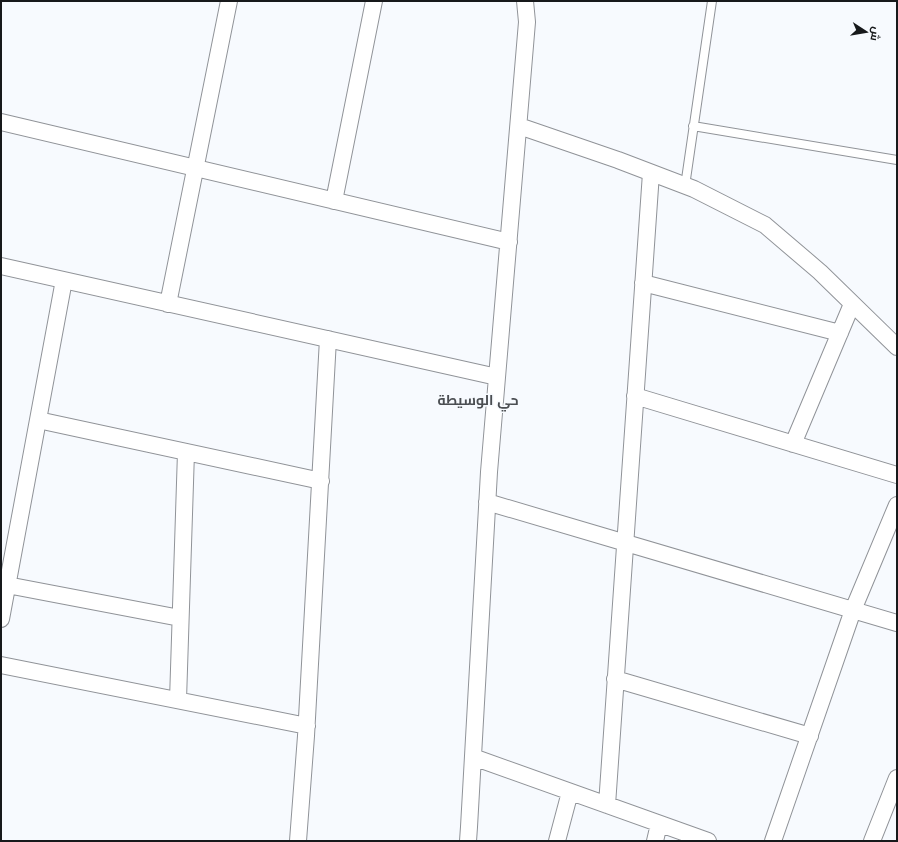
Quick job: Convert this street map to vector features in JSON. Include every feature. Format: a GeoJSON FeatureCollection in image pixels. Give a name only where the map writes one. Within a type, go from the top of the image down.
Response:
{"type":"FeatureCollection","features":[{"type":"Feature","properties":{"kind":"street"},"geometry":{"type":"LineString","coordinates":[[168,304],[229,1]]}},
{"type":"Feature","properties":{"kind":"street"},"geometry":{"type":"LineString","coordinates":[[334,201],[374,1]]}},
{"type":"Feature","properties":{"kind":"street"},"geometry":{"type":"LineString","coordinates":[[468,841],[470,827],[489,472],[528,22],[525,1]]}},
{"type":"Feature","properties":{"kind":"street"},"geometry":{"type":"LineString","coordinates":[[1,122],[508,242]]}},
{"type":"Feature","properties":{"kind":"street"},"geometry":{"type":"LineString","coordinates":[[519,126],[618,160],[694,189],[765,225],[820,272],[897,347]]}},
{"type":"Feature","properties":{"kind":"street"},"geometry":{"type":"LineString","coordinates":[[607,805],[651,173]]}},
{"type":"Feature","properties":{"kind":"street"},"geometry":{"type":"LineString","coordinates":[[1,266],[497,377]]}},
{"type":"Feature","properties":{"kind":"street"},"geometry":{"type":"LineString","coordinates":[[2,610],[64,280]]}},
{"type":"Feature","properties":{"kind":"street"},"geometry":{"type":"LineString","coordinates":[[643,283],[840,333]]}},
{"type":"Feature","properties":{"kind":"street"},"geometry":{"type":"LineString","coordinates":[[793,444],[852,304]]}},
{"type":"Feature","properties":{"kind":"street"},"geometry":{"type":"LineString","coordinates":[[298,841],[307,726],[328,340]]}},
{"type":"Feature","properties":{"kind":"street"},"geometry":{"type":"LineString","coordinates":[[635,396],[897,475]]}},
{"type":"Feature","properties":{"kind":"street"},"geometry":{"type":"LineString","coordinates":[[38,420],[321,481]]}},
{"type":"Feature","properties":{"kind":"street"},"geometry":{"type":"LineString","coordinates":[[178,700],[186,452]]}},
{"type":"Feature","properties":{"kind":"street"},"geometry":{"type":"LineString","coordinates":[[487,502],[897,623]]}},
{"type":"Feature","properties":{"kind":"street"},"geometry":{"type":"LineString","coordinates":[[773,841],[853,610],[897,505]]}},
{"type":"Feature","properties":{"kind":"street"},"geometry":{"type":"LineString","coordinates":[[7,585],[180,618]]}},
{"type":"Feature","properties":{"kind":"street"},"geometry":{"type":"LineString","coordinates":[[1,665],[307,726]]}},
{"type":"Feature","properties":{"kind":"street"},"geometry":{"type":"LineString","coordinates":[[616,679],[810,736]]}},
{"type":"Feature","properties":{"kind":"street"},"geometry":{"type":"LineString","coordinates":[[473,757],[708,841]]}},
{"type":"Feature","properties":{"kind":"street"},"geometry":{"type":"LineString","coordinates":[[872,841],[897,778]]}},
{"type":"Feature","properties":{"kind":"street"},"geometry":{"type":"LineString","coordinates":[[558,841],[570,792]]}},
{"type":"Feature","properties":{"kind":"street"},"geometry":{"type":"LineString","coordinates":[[655,841],[659,824]]}},
{"type":"Feature","properties":{"kind":"lane"},"geometry":{"type":"LineString","coordinates":[[684,186],[712,1]]}},
{"type":"Feature","properties":{"kind":"lane"},"geometry":{"type":"LineString","coordinates":[[693,126],[897,160]]}},
{"type":"Feature","properties":{"kind":"district","name":"حي الوسيطة"},"geometry":{"type":"Point","coordinates":[478,400]}}]}
